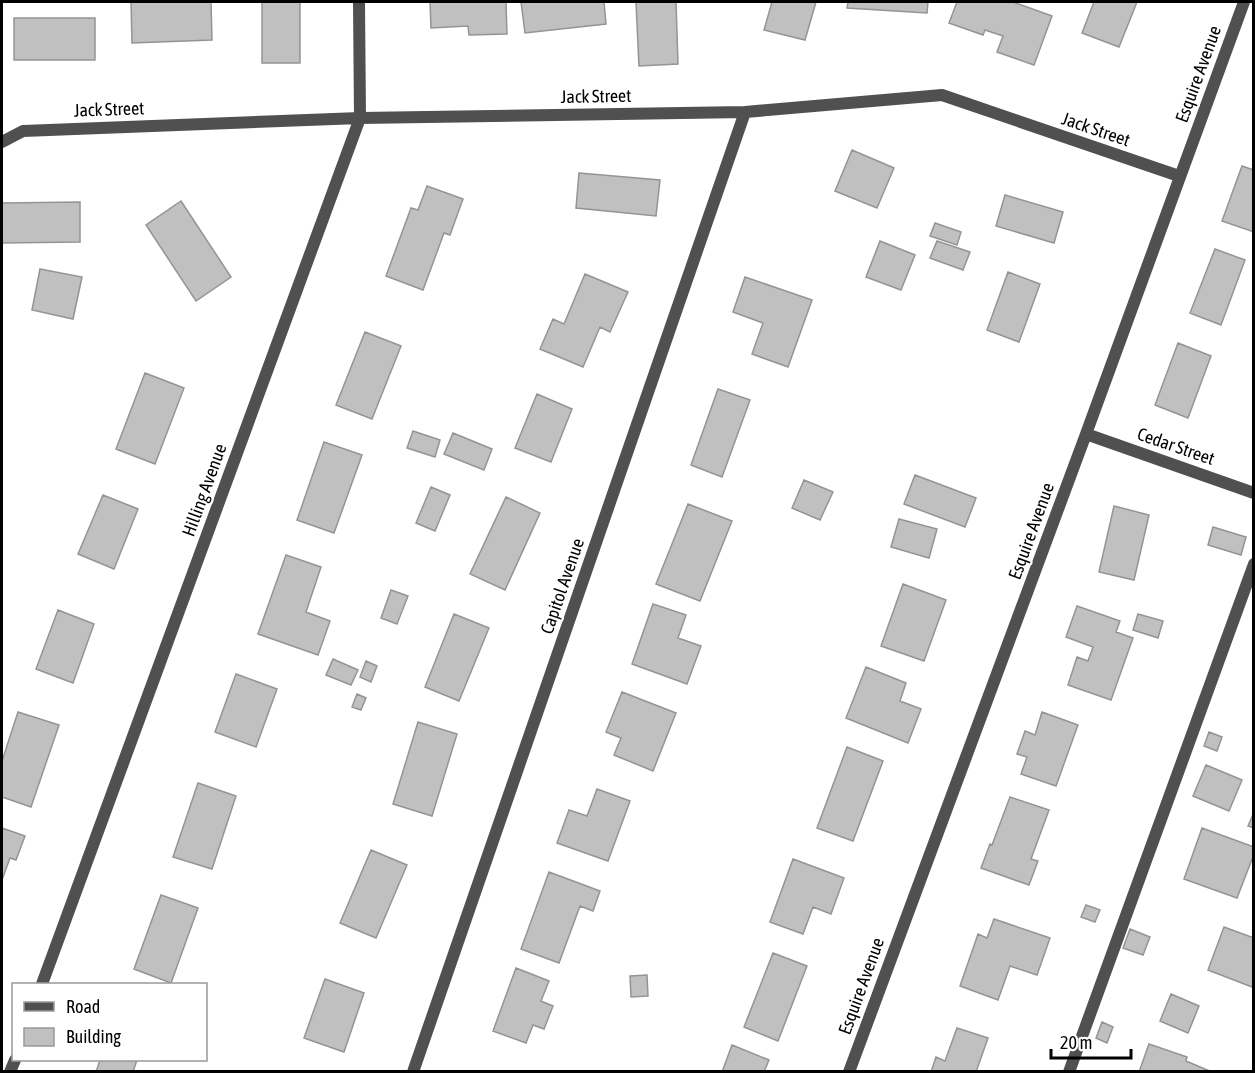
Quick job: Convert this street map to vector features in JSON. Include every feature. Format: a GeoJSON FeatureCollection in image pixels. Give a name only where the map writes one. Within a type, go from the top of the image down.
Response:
{"type":"FeatureCollection","features":[{"type":"Feature","properties":{"kind":"street","name":"Hilling Avenue"},"geometry":{"type":"LineString","coordinates":[[42,983],[360,118],[359,2]]}},
{"type":"Feature","properties":{"kind":"street","name":"Esquire Avenue"},"geometry":{"type":"LineString","coordinates":[[849,1071],[1244,2]]}},
{"type":"Feature","properties":{"kind":"street","name":"Jack Street"},"geometry":{"type":"LineString","coordinates":[[2,142],[23,130],[360,118],[745,112],[942,95],[1179,176]]}},
{"type":"Feature","properties":{"kind":"street","name":"Capitol Avenue"},"geometry":{"type":"LineString","coordinates":[[413,1071],[745,112]]}},
{"type":"Feature","properties":{"kind":"street","name":"Cedar Street"},"geometry":{"type":"LineString","coordinates":[[1086,434],[1254,493]]}},
{"type":"Feature","properties":{"kind":"street"},"geometry":{"type":"LineString","coordinates":[[1070,1071],[1254,564]]}},
{"type":"Feature","properties":{"kind":"building"},"geometry":{"type":"Polygon","coordinates":[[[131,2],[211,2],[212,40],[132,43],[131,2]]]}},
{"type":"Feature","properties":{"kind":"building"},"geometry":{"type":"Polygon","coordinates":[[[262,2],[300,2],[300,63],[262,63],[262,2]]]}},
{"type":"Feature","properties":{"kind":"building"},"geometry":{"type":"Polygon","coordinates":[[[430,2],[506,2],[507,34],[469,35],[468,26],[431,28],[430,2]]]}},
{"type":"Feature","properties":{"kind":"building"},"geometry":{"type":"Polygon","coordinates":[[[521,2],[604,2],[606,24],[525,33],[521,2]]]}},
{"type":"Feature","properties":{"kind":"building"},"geometry":{"type":"Polygon","coordinates":[[[636,2],[676,2],[678,64],[639,66],[636,2]]]}},
{"type":"Feature","properties":{"kind":"building"},"geometry":{"type":"Polygon","coordinates":[[[772,2],[816,2],[805,40],[764,30],[772,2]]]}},
{"type":"Feature","properties":{"kind":"building"},"geometry":{"type":"Polygon","coordinates":[[[848,2],[928,2],[927,13],[847,8],[848,2]]]}},
{"type":"Feature","properties":{"kind":"building"},"geometry":{"type":"Polygon","coordinates":[[[957,2],[1013,2],[1052,16],[1034,65],[997,52],[1003,36],[985,30],[983,35],[949,23],[957,2]]]}},
{"type":"Feature","properties":{"kind":"building"},"geometry":{"type":"Polygon","coordinates":[[[1094,2],[1137,2],[1119,47],[1082,33],[1094,2]]]}},
{"type":"Feature","properties":{"kind":"building"},"geometry":{"type":"Polygon","coordinates":[[[14,18],[95,18],[95,60],[14,60],[14,18]]]}},
{"type":"Feature","properties":{"kind":"building"},"geometry":{"type":"Polygon","coordinates":[[[852,150],[894,168],[877,208],[835,191],[852,150]]]}},
{"type":"Feature","properties":{"kind":"building"},"geometry":{"type":"Polygon","coordinates":[[[1242,166],[1254,170],[1254,232],[1222,221],[1242,166]]]}},
{"type":"Feature","properties":{"kind":"building"},"geometry":{"type":"Polygon","coordinates":[[[579,173],[660,180],[656,216],[576,208],[579,173]]]}},
{"type":"Feature","properties":{"kind":"building"},"geometry":{"type":"Polygon","coordinates":[[[427,186],[463,199],[450,235],[444,233],[423,290],[386,276],[411,208],[418,210],[427,186]]]}},
{"type":"Feature","properties":{"kind":"building"},"geometry":{"type":"Polygon","coordinates":[[[1005,195],[1063,212],[1054,243],[996,226],[1005,195]]]}},
{"type":"Feature","properties":{"kind":"building"},"geometry":{"type":"Polygon","coordinates":[[[181,201],[231,277],[196,301],[146,225],[181,201]]]}},
{"type":"Feature","properties":{"kind":"building"},"geometry":{"type":"Polygon","coordinates":[[[80,202],[80,242],[2,243],[2,203],[80,202]]]}},
{"type":"Feature","properties":{"kind":"building"},"geometry":{"type":"Polygon","coordinates":[[[935,223],[961,232],[957,245],[930,236],[935,223]]]}},
{"type":"Feature","properties":{"kind":"building"},"geometry":{"type":"Polygon","coordinates":[[[880,241],[915,255],[901,290],[866,277],[880,241]]]}},
{"type":"Feature","properties":{"kind":"building"},"geometry":{"type":"Polygon","coordinates":[[[937,241],[970,252],[963,270],[930,258],[937,241]]]}},
{"type":"Feature","properties":{"kind":"building"},"geometry":{"type":"Polygon","coordinates":[[[1215,249],[1245,260],[1221,325],[1190,313],[1215,249]]]}},
{"type":"Feature","properties":{"kind":"building"},"geometry":{"type":"Polygon","coordinates":[[[40,269],[82,277],[73,319],[32,310],[40,269]]]}},
{"type":"Feature","properties":{"kind":"building"},"geometry":{"type":"Polygon","coordinates":[[[1008,272],[1040,284],[1019,342],[987,330],[1008,272]]]}},
{"type":"Feature","properties":{"kind":"building"},"geometry":{"type":"Polygon","coordinates":[[[585,274],[628,292],[610,332],[600,327],[583,367],[540,349],[553,319],[564,324],[585,274]]]}},
{"type":"Feature","properties":{"kind":"building"},"geometry":{"type":"Polygon","coordinates":[[[745,277],[812,300],[788,367],[752,354],[763,323],[733,312],[745,277]]]}},
{"type":"Feature","properties":{"kind":"building"},"geometry":{"type":"Polygon","coordinates":[[[365,332],[401,346],[372,419],[336,405],[365,332]]]}},
{"type":"Feature","properties":{"kind":"building"},"geometry":{"type":"Polygon","coordinates":[[[1178,343],[1211,356],[1188,418],[1155,405],[1178,343]]]}},
{"type":"Feature","properties":{"kind":"building"},"geometry":{"type":"Polygon","coordinates":[[[145,373],[184,388],[155,464],[116,449],[145,373]]]}},
{"type":"Feature","properties":{"kind":"building"},"geometry":{"type":"Polygon","coordinates":[[[718,389],[750,400],[722,477],[691,465],[718,389]]]}},
{"type":"Feature","properties":{"kind":"building"},"geometry":{"type":"Polygon","coordinates":[[[537,394],[572,409],[551,462],[515,448],[537,394]]]}},
{"type":"Feature","properties":{"kind":"building"},"geometry":{"type":"Polygon","coordinates":[[[413,431],[440,440],[435,457],[407,448],[413,431]]]}},
{"type":"Feature","properties":{"kind":"building"},"geometry":{"type":"Polygon","coordinates":[[[453,433],[492,449],[484,470],[444,454],[453,433]]]}},
{"type":"Feature","properties":{"kind":"building"},"geometry":{"type":"Polygon","coordinates":[[[324,442],[362,455],[334,533],[297,520],[324,442]]]}},
{"type":"Feature","properties":{"kind":"building"},"geometry":{"type":"Polygon","coordinates":[[[915,475],[976,498],[965,527],[904,504],[915,475]]]}},
{"type":"Feature","properties":{"kind":"building"},"geometry":{"type":"Polygon","coordinates":[[[804,480],[833,492],[820,520],[792,508],[804,480]]]}},
{"type":"Feature","properties":{"kind":"building"},"geometry":{"type":"Polygon","coordinates":[[[431,487],[450,495],[435,531],[416,523],[431,487]]]}},
{"type":"Feature","properties":{"kind":"building"},"geometry":{"type":"Polygon","coordinates":[[[103,495],[138,509],[114,569],[78,554],[103,495]]]}},
{"type":"Feature","properties":{"kind":"building"},"geometry":{"type":"Polygon","coordinates":[[[506,497],[540,513],[505,590],[470,574],[506,497]]]}},
{"type":"Feature","properties":{"kind":"building"},"geometry":{"type":"Polygon","coordinates":[[[688,504],[732,521],[700,601],[656,584],[688,504]]]}},
{"type":"Feature","properties":{"kind":"building"},"geometry":{"type":"Polygon","coordinates":[[[1114,506],[1149,515],[1134,580],[1099,572],[1114,506]]]}},
{"type":"Feature","properties":{"kind":"building"},"geometry":{"type":"Polygon","coordinates":[[[899,519],[937,529],[929,558],[891,547],[899,519]]]}},
{"type":"Feature","properties":{"kind":"building"},"geometry":{"type":"Polygon","coordinates":[[[1213,527],[1246,537],[1241,555],[1208,545],[1213,527]]]}},
{"type":"Feature","properties":{"kind":"building"},"geometry":{"type":"Polygon","coordinates":[[[286,555],[321,567],[306,612],[330,621],[318,655],[258,634],[286,555]]]}},
{"type":"Feature","properties":{"kind":"building"},"geometry":{"type":"Polygon","coordinates":[[[903,584],[946,600],[924,661],[881,646],[903,584]]]}},
{"type":"Feature","properties":{"kind":"building"},"geometry":{"type":"Polygon","coordinates":[[[391,590],[408,596],[397,624],[381,618],[391,590]]]}},
{"type":"Feature","properties":{"kind":"building"},"geometry":{"type":"Polygon","coordinates":[[[653,604],[686,615],[678,638],[701,646],[687,684],[632,664],[653,604]]]}},
{"type":"Feature","properties":{"kind":"building"},"geometry":{"type":"Polygon","coordinates":[[[1077,606],[1120,621],[1116,632],[1133,638],[1111,700],[1068,685],[1077,657],[1088,661],[1093,647],[1066,637],[1077,606]]]}},
{"type":"Feature","properties":{"kind":"building"},"geometry":{"type":"Polygon","coordinates":[[[58,610],[94,624],[73,683],[36,669],[58,610]]]}},
{"type":"Feature","properties":{"kind":"building"},"geometry":{"type":"Polygon","coordinates":[[[454,614],[489,628],[459,701],[425,687],[454,614]]]}},
{"type":"Feature","properties":{"kind":"building"},"geometry":{"type":"Polygon","coordinates":[[[1138,614],[1163,621],[1158,638],[1133,630],[1138,614]]]}},
{"type":"Feature","properties":{"kind":"building"},"geometry":{"type":"Polygon","coordinates":[[[333,659],[358,670],[351,685],[326,675],[333,659]]]}},
{"type":"Feature","properties":{"kind":"building"},"geometry":{"type":"Polygon","coordinates":[[[366,661],[377,666],[371,682],[360,677],[366,661]]]}},
{"type":"Feature","properties":{"kind":"building"},"geometry":{"type":"Polygon","coordinates":[[[866,667],[906,683],[900,701],[921,709],[908,743],[846,718],[866,667]]]}},
{"type":"Feature","properties":{"kind":"building"},"geometry":{"type":"Polygon","coordinates":[[[236,674],[277,689],[256,747],[215,732],[236,674]]]}},
{"type":"Feature","properties":{"kind":"building"},"geometry":{"type":"Polygon","coordinates":[[[622,692],[676,713],[653,771],[614,755],[621,738],[606,732],[622,692]]]}},
{"type":"Feature","properties":{"kind":"building"},"geometry":{"type":"Polygon","coordinates":[[[357,694],[366,698],[361,710],[352,707],[357,694]]]}},
{"type":"Feature","properties":{"kind":"building"},"geometry":{"type":"Polygon","coordinates":[[[18,712],[59,725],[31,807],[2,797],[2,761],[18,712]]]}},
{"type":"Feature","properties":{"kind":"building"},"geometry":{"type":"Polygon","coordinates":[[[1042,712],[1078,725],[1056,786],[1021,774],[1027,757],[1017,754],[1025,731],[1035,735],[1042,712]]]}},
{"type":"Feature","properties":{"kind":"building"},"geometry":{"type":"Polygon","coordinates":[[[418,722],[457,734],[432,816],[393,804],[418,722]]]}},
{"type":"Feature","properties":{"kind":"building"},"geometry":{"type":"Polygon","coordinates":[[[1209,732],[1222,737],[1217,751],[1204,746],[1209,732]]]}},
{"type":"Feature","properties":{"kind":"building"},"geometry":{"type":"Polygon","coordinates":[[[847,747],[883,761],[853,841],[817,828],[847,747]]]}},
{"type":"Feature","properties":{"kind":"building"},"geometry":{"type":"Polygon","coordinates":[[[1206,765],[1242,780],[1229,811],[1193,796],[1206,765]]]}},
{"type":"Feature","properties":{"kind":"building"},"geometry":{"type":"Polygon","coordinates":[[[198,783],[236,796],[212,869],[173,857],[198,783]]]}},
{"type":"Feature","properties":{"kind":"building"},"geometry":{"type":"Polygon","coordinates":[[[597,789],[630,801],[608,861],[557,843],[569,810],[587,816],[597,789]]]}},
{"type":"Feature","properties":{"kind":"building"},"geometry":{"type":"Polygon","coordinates":[[[1010,797],[1049,810],[1031,859],[1038,861],[1029,885],[981,868],[1010,797]]]}},
{"type":"Feature","properties":{"kind":"building"},"geometry":{"type":"Polygon","coordinates":[[[1254,812],[1254,828],[1248,826],[1254,812]]]}},
{"type":"Feature","properties":{"kind":"building"},"geometry":{"type":"Polygon","coordinates":[[[2,828],[25,836],[16,860],[10,858],[2,880],[2,828]]]}},
{"type":"Feature","properties":{"kind":"building"},"geometry":{"type":"Polygon","coordinates":[[[1202,828],[1254,847],[1254,854],[1237,898],[1184,879],[1202,828]]]}},
{"type":"Feature","properties":{"kind":"building"},"geometry":{"type":"Polygon","coordinates":[[[371,850],[407,865],[376,938],[340,923],[371,850]]]}},
{"type":"Feature","properties":{"kind":"building"},"geometry":{"type":"Polygon","coordinates":[[[793,859],[844,878],[831,914],[813,907],[803,934],[770,922],[793,859]]]}},
{"type":"Feature","properties":{"kind":"building"},"geometry":{"type":"Polygon","coordinates":[[[549,872],[600,891],[593,911],[580,906],[559,963],[521,949],[549,872]]]}},
{"type":"Feature","properties":{"kind":"building"},"geometry":{"type":"Polygon","coordinates":[[[161,895],[198,908],[171,983],[134,969],[161,895]]]}},
{"type":"Feature","properties":{"kind":"building"},"geometry":{"type":"Polygon","coordinates":[[[1086,905],[1100,910],[1095,922],[1081,917],[1086,905]]]}},
{"type":"Feature","properties":{"kind":"building"},"geometry":{"type":"Polygon","coordinates":[[[994,919],[1050,938],[1037,975],[1010,966],[998,1000],[960,986],[978,934],[987,938],[994,919]]]}},
{"type":"Feature","properties":{"kind":"building"},"geometry":{"type":"Polygon","coordinates":[[[1224,927],[1254,938],[1252,987],[1208,970],[1224,927]]]}},
{"type":"Feature","properties":{"kind":"building"},"geometry":{"type":"Polygon","coordinates":[[[1130,929],[1150,937],[1143,955],[1123,948],[1130,929]]]}},
{"type":"Feature","properties":{"kind":"building"},"geometry":{"type":"Polygon","coordinates":[[[773,953],[807,966],[778,1041],[744,1027],[773,953]]]}},
{"type":"Feature","properties":{"kind":"building"},"geometry":{"type":"Polygon","coordinates":[[[516,968],[549,981],[541,1001],[553,1006],[544,1029],[533,1025],[526,1043],[493,1031],[516,968]]]}},
{"type":"Feature","properties":{"kind":"building"},"geometry":{"type":"Polygon","coordinates":[[[647,975],[648,996],[631,997],[630,976],[647,975]]]}},
{"type":"Feature","properties":{"kind":"building"},"geometry":{"type":"Polygon","coordinates":[[[325,979],[364,993],[344,1052],[304,1038],[325,979]]]}},
{"type":"Feature","properties":{"kind":"building"},"geometry":{"type":"Polygon","coordinates":[[[1171,994],[1199,1006],[1188,1033],[1160,1021],[1171,994]]]}},
{"type":"Feature","properties":{"kind":"building"},"geometry":{"type":"Polygon","coordinates":[[[1102,1022],[1113,1027],[1107,1043],[1096,1038],[1102,1022]]]}},
{"type":"Feature","properties":{"kind":"building"},"geometry":{"type":"Polygon","coordinates":[[[957,1028],[988,1038],[976,1072],[931,1072],[936,1057],[945,1061],[957,1028]]]}},
{"type":"Feature","properties":{"kind":"building"},"geometry":{"type":"Polygon","coordinates":[[[1149,1044],[1187,1057],[1186,1061],[1212,1072],[1139,1072],[1149,1044]]]}},
{"type":"Feature","properties":{"kind":"building"},"geometry":{"type":"Polygon","coordinates":[[[732,1045],[769,1060],[764,1072],[722,1072],[732,1045]]]}},
{"type":"Feature","properties":{"kind":"building"},"geometry":{"type":"Polygon","coordinates":[[[100,1061],[137,1061],[133,1072],[96,1072],[100,1061]]]}}]}
